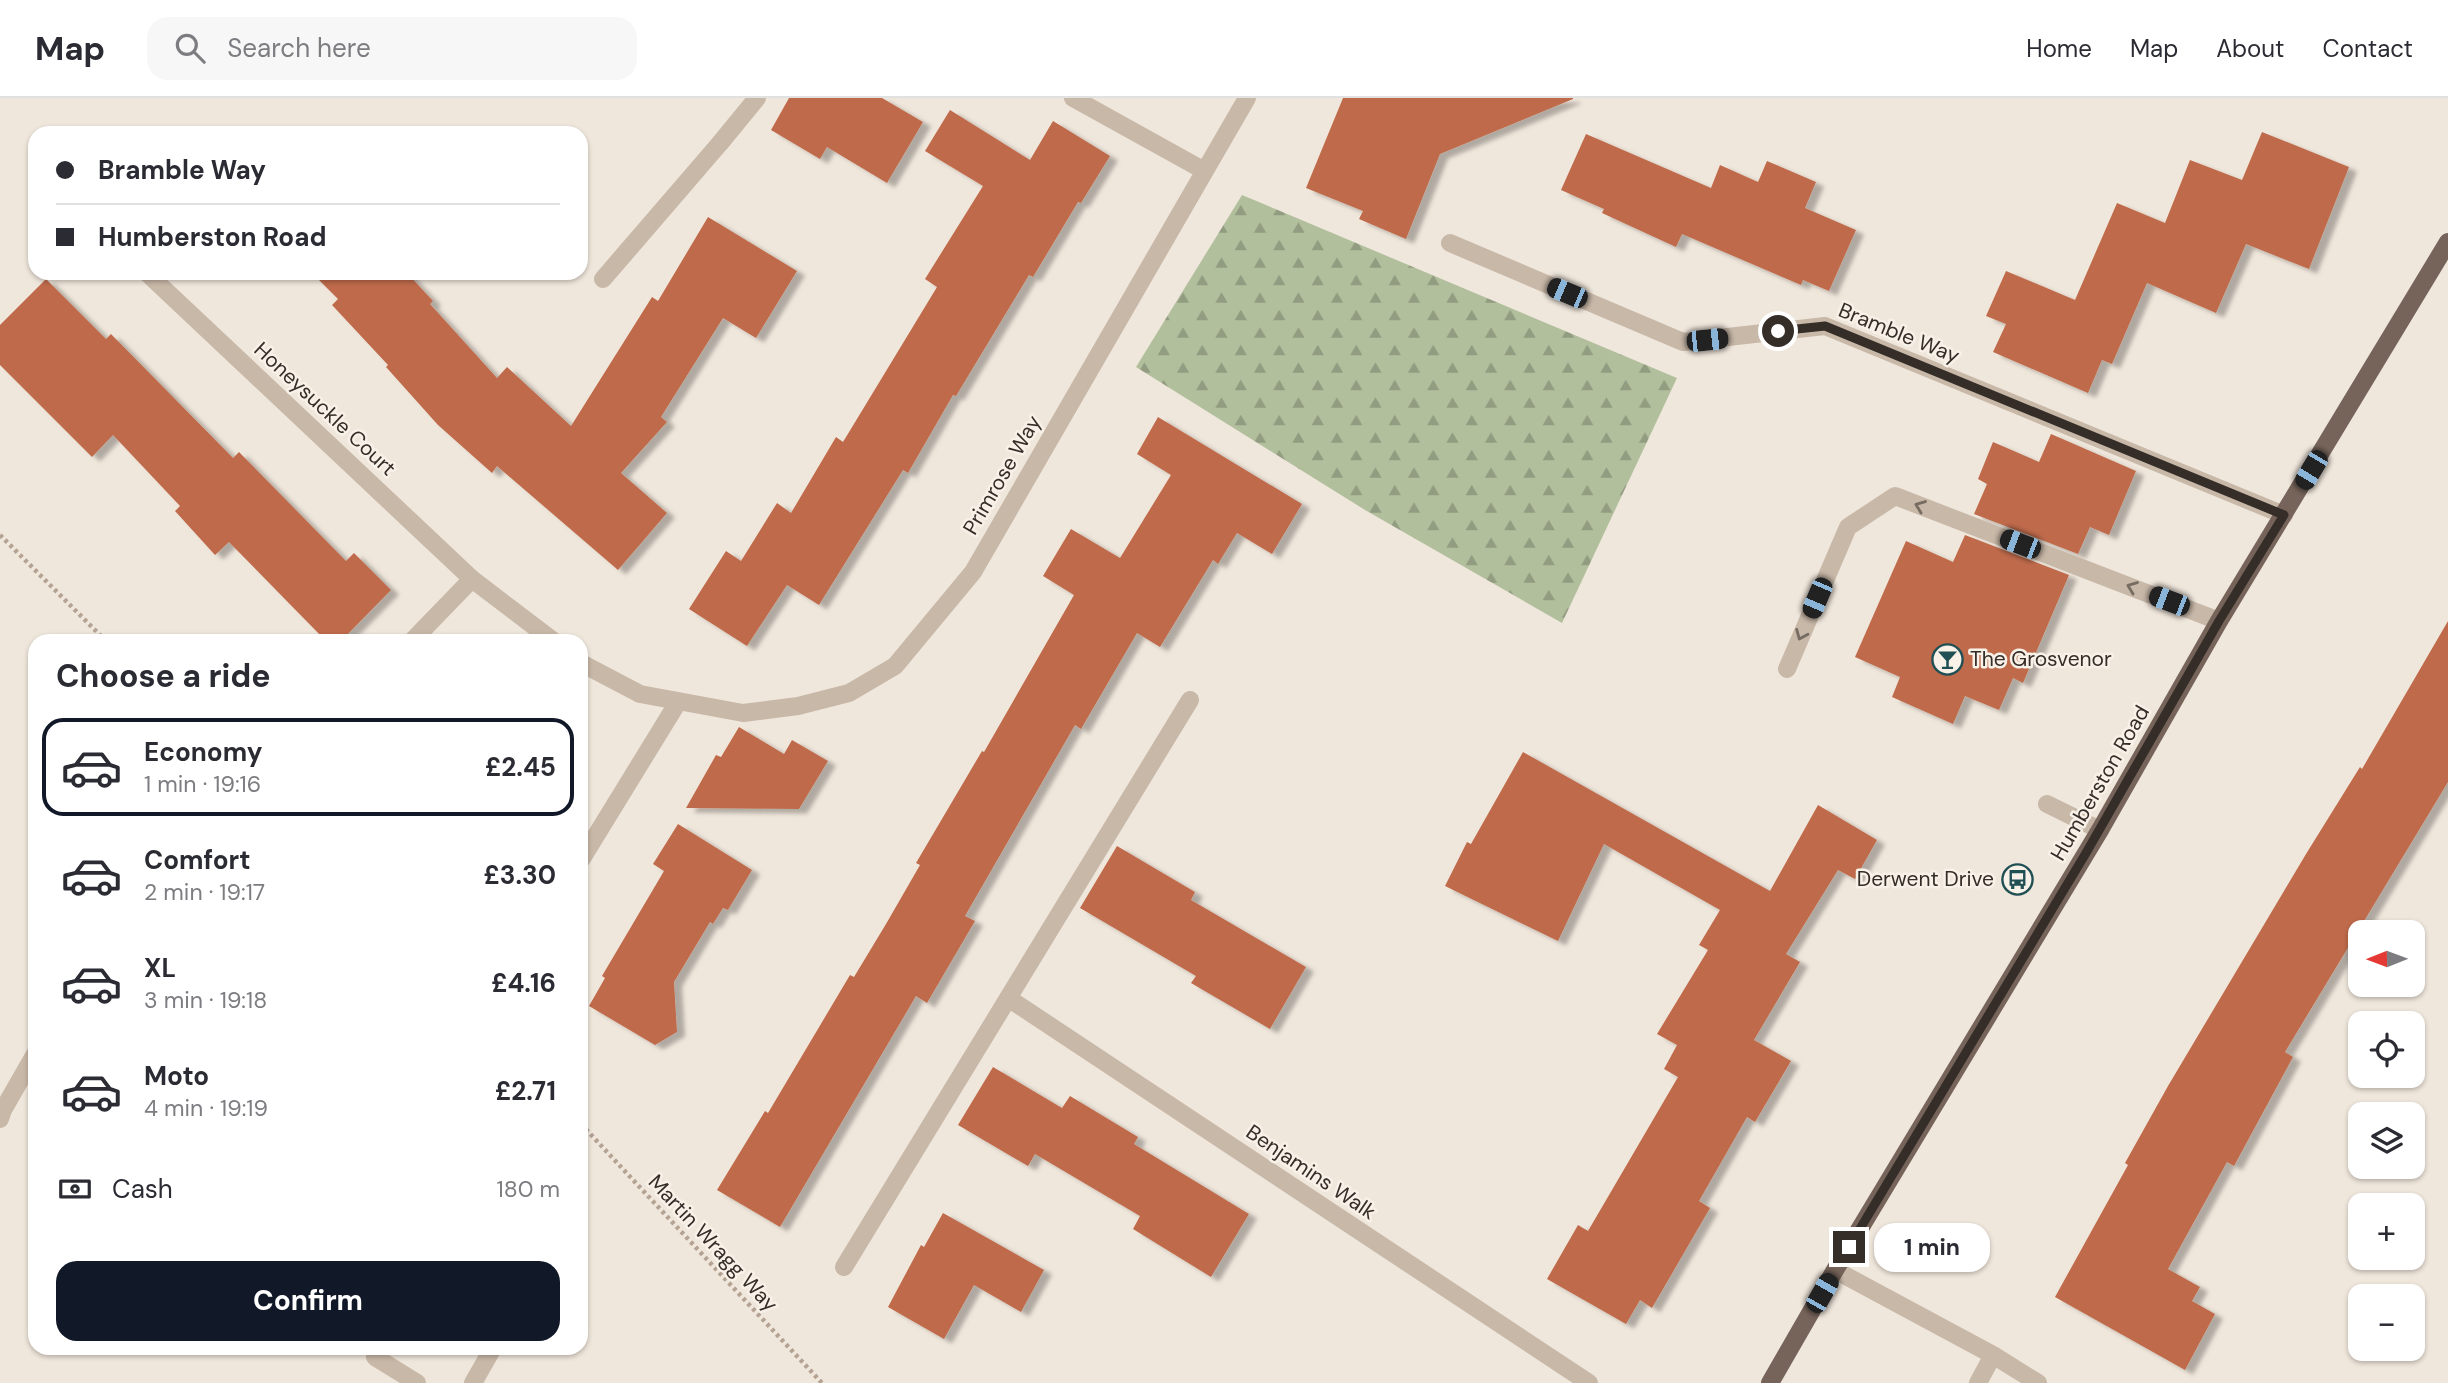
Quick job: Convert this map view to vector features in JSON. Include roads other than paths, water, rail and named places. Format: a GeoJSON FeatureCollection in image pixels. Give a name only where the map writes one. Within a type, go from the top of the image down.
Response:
{"type":"FeatureCollection","features":[{"type":"Feature","properties":{"kind":"main road","name":"Humberston Road"},"geometry":{"type":"LineString","coordinates":[[1770,1383],[2100,830],[2219,621],[2448,242]]}},
{"type":"Feature","properties":{"kind":"street"},"geometry":{"type":"LineString","coordinates":[[603,279],[757,98]]}},
{"type":"Feature","properties":{"kind":"street"},"geometry":{"type":"LineString","coordinates":[[1073,98],[1203,170]]}},
{"type":"Feature","properties":{"kind":"street","name":"Primrose Way"},"geometry":{"type":"LineString","coordinates":[[588,667],[640,694],[743,713],[798,706],[849,693],[895,666],[973,572],[1247,98]]}},
{"type":"Feature","properties":{"kind":"street","name":"Bramble Way"},"geometry":{"type":"LineString","coordinates":[[1450,243],[1683,342],[1825,326],[2284,515]]}},
{"type":"Feature","properties":{"kind":"street","name":"Honeysuckle Court"},"geometry":{"type":"LineString","coordinates":[[154,280],[472,579]]}},
{"type":"Feature","properties":{"kind":"street"},"geometry":{"type":"LineString","coordinates":[[1787,669],[1848,527],[1895,496],[2219,621]]}},
{"type":"Feature","properties":{"kind":"street"},"geometry":{"type":"LineString","coordinates":[[419,634],[472,579],[544,634]]}},
{"type":"Feature","properties":{"kind":"street"},"geometry":{"type":"LineString","coordinates":[[844,1267],[1190,699]]}},
{"type":"Feature","properties":{"kind":"street"},"geometry":{"type":"LineString","coordinates":[[588,849],[678,702]]}},
{"type":"Feature","properties":{"kind":"street"},"geometry":{"type":"LineString","coordinates":[[2047,804],[2100,830]]}},
{"type":"Feature","properties":{"kind":"street","name":"Benjamins Walk"},"geometry":{"type":"LineString","coordinates":[[1008,998],[1589,1383]]}},
{"type":"Feature","properties":{"kind":"street"},"geometry":{"type":"LineString","coordinates":[[0,1119],[2,1110],[28,1066]]}},
{"type":"Feature","properties":{"kind":"street"},"geometry":{"type":"LineString","coordinates":[[1835,1270],[1993,1355],[2038,1383]]}},
{"type":"Feature","properties":{"kind":"street"},"geometry":{"type":"LineString","coordinates":[[472,1383],[489,1355]]}},
{"type":"Feature","properties":{"kind":"street"},"geometry":{"type":"LineString","coordinates":[[1978,1383],[1993,1355]]}},
{"type":"Feature","properties":{"kind":"street"},"geometry":{"type":"LineString","coordinates":[[375,1357],[417,1383]]}},
{"type":"Feature","properties":{"kind":"place","name":"The Grosvenor"},"geometry":{"type":"Point","coordinates":[1947,659]}},
{"type":"Feature","properties":{"kind":"place","name":"Derwent Drive"},"geometry":{"type":"Point","coordinates":[2017,879]}}]}
